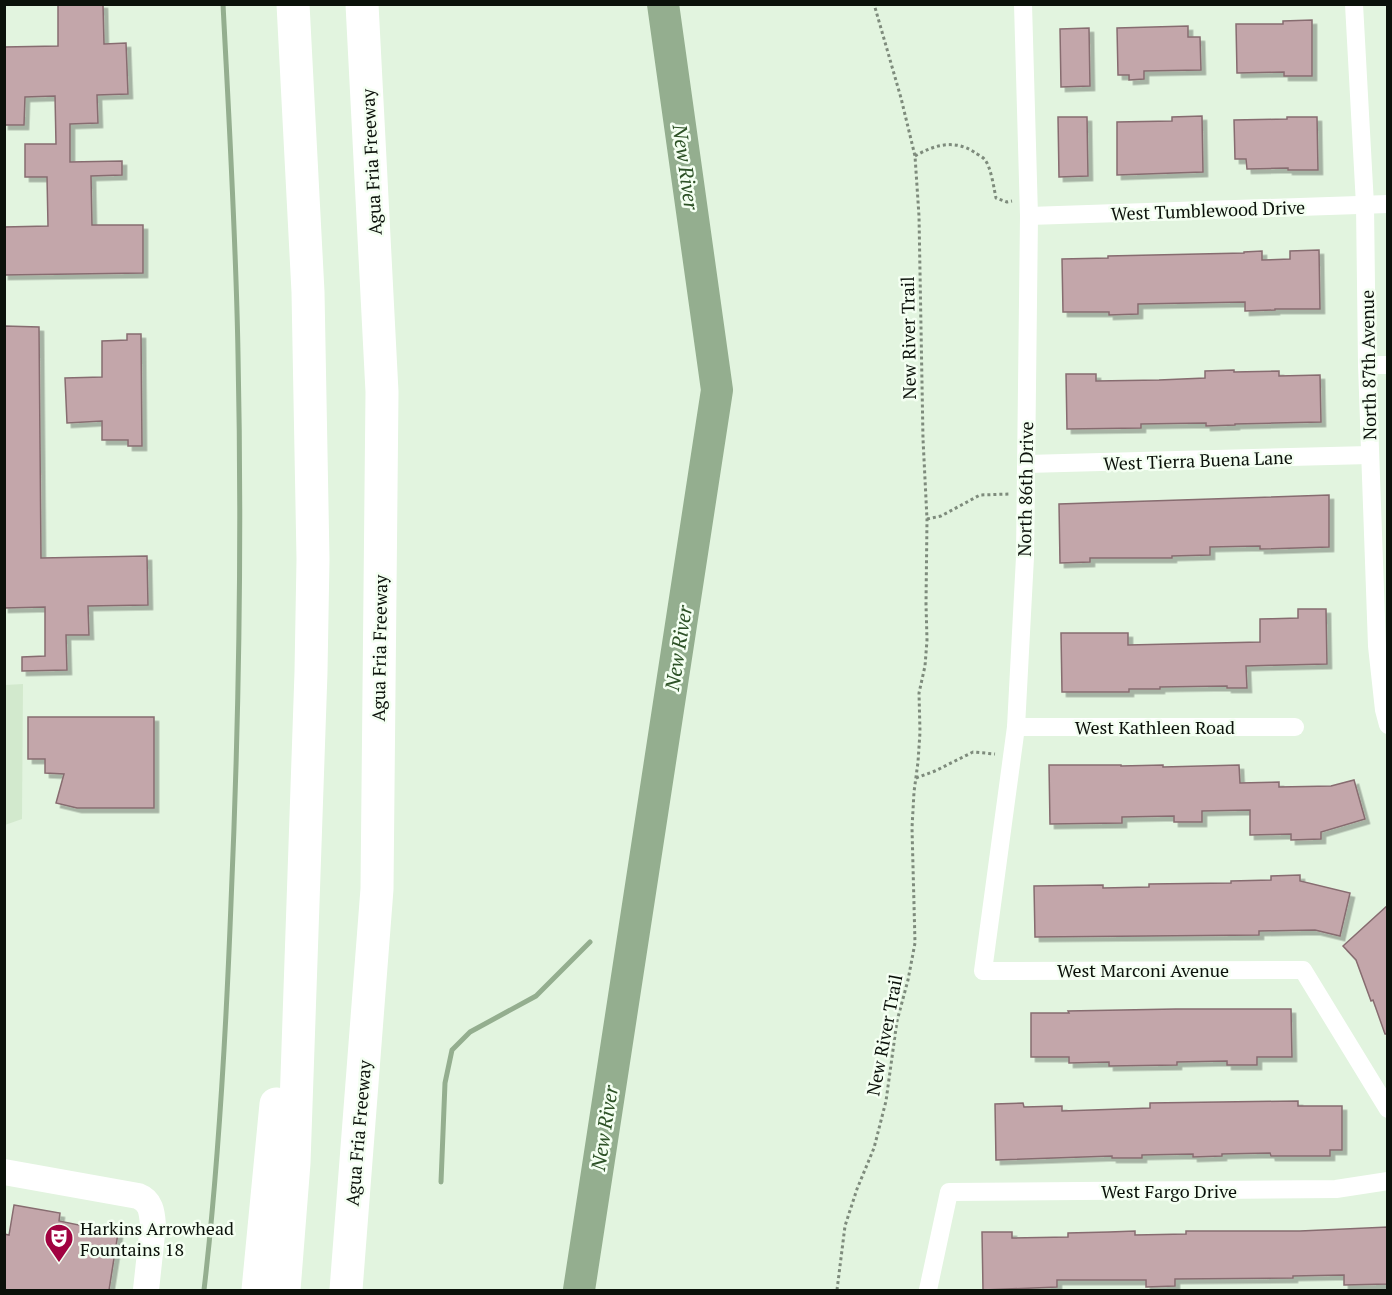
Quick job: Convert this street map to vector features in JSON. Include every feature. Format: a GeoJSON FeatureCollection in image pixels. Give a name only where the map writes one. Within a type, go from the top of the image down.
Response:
{"type":"FeatureCollection","features":[{"type":"Feature","properties":{"kind":"highway"},"geometry":{"type":"LineString","coordinates":[[284,1290],[294,1163],[313,559],[308,292],[293,4]]}},
{"type":"Feature","properties":{"kind":"highway","name":"Agua Fria Freeway"},"geometry":{"type":"LineString","coordinates":[[346,1290],[377,889],[382,392],[362,4]]}},
{"type":"Feature","properties":{"kind":"highway"},"geometry":{"type":"LineString","coordinates":[[258,1290],[308,756]]}},
{"type":"Feature","properties":{"kind":"street","name":"North 86th Drive"},"geometry":{"type":"LineString","coordinates":[[984,971],[1016,727],[1025,557],[1028,208],[1023,4]]}},
{"type":"Feature","properties":{"kind":"street","name":"North 87th Avenue"},"geometry":{"type":"LineString","coordinates":[[1354,4],[1365,204],[1367,365],[1377,646],[1384,710],[1388,725]]}},
{"type":"Feature","properties":{"kind":"street","name":"West Tumblewood Drive"},"geometry":{"type":"LineString","coordinates":[[1028,208],[1388,204]]}},
{"type":"Feature","properties":{"kind":"street"},"geometry":{"type":"LineString","coordinates":[[1367,365],[1388,365]]}},
{"type":"Feature","properties":{"kind":"street","name":"West Tierra Buena Lane"},"geometry":{"type":"LineString","coordinates":[[1026,464],[1370,455]]}},
{"type":"Feature","properties":{"kind":"street","name":"West Kathleen Road"},"geometry":{"type":"LineString","coordinates":[[1016,727],[1295,727]]}},
{"type":"Feature","properties":{"kind":"street","name":"West Marconi Avenue"},"geometry":{"type":"LineString","coordinates":[[984,971],[1303,970],[1381,1084]]}},
{"type":"Feature","properties":{"kind":"street"},"geometry":{"type":"LineString","coordinates":[[1381,1084],[1388,1110]]}},
{"type":"Feature","properties":{"kind":"street"},"geometry":{"type":"LineString","coordinates":[[4,1172],[143,1198],[150,1206],[152,1215],[146,1290]]}},
{"type":"Feature","properties":{"kind":"street","name":"West Fargo Drive"},"geometry":{"type":"LineString","coordinates":[[928,1290],[949,1192],[1336,1189],[1388,1181]]}},
{"type":"Feature","properties":{"kind":"path","name":"New River Trail"},"geometry":{"type":"LineString","coordinates":[[837,1290],[845,1226],[874,1148],[886,1101],[897,1021],[915,943],[912,828],[920,732],[919,693],[925,666],[927,640],[927,519],[923,439],[919,216],[915,156],[902,98],[874,4]]}},
{"type":"Feature","properties":{"kind":"path"},"geometry":{"type":"LineString","coordinates":[[915,156],[927,149],[944,144],[965,146],[985,160],[996,198],[1028,208]]}},
{"type":"Feature","properties":{"kind":"path"},"geometry":{"type":"LineString","coordinates":[[927,519],[941,516],[980,495],[1025,494]]}},
{"type":"Feature","properties":{"kind":"path"},"geometry":{"type":"LineString","coordinates":[[916,778],[973,752],[1012,756]]}},
{"type":"Feature","properties":{"kind":"shaded area"},"geometry":{"type":"Polygon","coordinates":[[[23,684],[22,819],[5,825],[5,685],[23,684]]]}},
{"type":"Feature","properties":{"kind":"building"},"geometry":{"type":"Polygon","coordinates":[[[58,4],[103,4],[104,44],[126,43],[128,94],[97,95],[98,123],[70,124],[70,162],[122,161],[122,175],[91,176],[92,225],[143,225],[143,273],[4,275],[4,227],[48,226],[47,177],[25,177],[25,144],[56,144],[55,96],[25,97],[24,125],[4,125],[4,47],[58,46],[58,4]]]}},
{"type":"Feature","properties":{"kind":"building"},"geometry":{"type":"Polygon","coordinates":[[[1312,20],[1312,76],[1284,76],[1284,72],[1237,73],[1236,24],[1283,24],[1283,21],[1312,20]]]}},
{"type":"Feature","properties":{"kind":"building"},"geometry":{"type":"Polygon","coordinates":[[[1188,26],[1188,37],[1200,37],[1201,70],[1144,71],[1144,79],[1129,80],[1129,75],[1118,75],[1117,28],[1188,26]]]}},
{"type":"Feature","properties":{"kind":"building"},"geometry":{"type":"Polygon","coordinates":[[[1089,28],[1090,86],[1061,87],[1060,29],[1089,28]]]}},
{"type":"Feature","properties":{"kind":"building"},"geometry":{"type":"Polygon","coordinates":[[[1202,116],[1203,172],[1117,175],[1117,122],[1172,121],[1172,117],[1202,116]]]}},
{"type":"Feature","properties":{"kind":"building"},"geometry":{"type":"Polygon","coordinates":[[[1058,117],[1087,117],[1088,176],[1059,177],[1058,117]]]}},
{"type":"Feature","properties":{"kind":"building"},"geometry":{"type":"Polygon","coordinates":[[[1287,117],[1317,117],[1318,170],[1247,169],[1246,159],[1235,159],[1234,120],[1287,119],[1287,117]]]}},
{"type":"Feature","properties":{"kind":"building"},"geometry":{"type":"Polygon","coordinates":[[[1319,250],[1320,309],[1245,311],[1245,302],[1138,304],[1138,314],[1063,312],[1062,259],[1262,251],[1262,260],[1290,259],[1290,251],[1319,250]]]}},
{"type":"Feature","properties":{"kind":"building"},"geometry":{"type":"Polygon","coordinates":[[[4,326],[39,327],[41,558],[147,556],[148,605],[88,606],[89,635],[66,635],[67,670],[22,671],[22,657],[45,656],[45,607],[4,608],[4,326]]]}},
{"type":"Feature","properties":{"kind":"building"},"geometry":{"type":"Polygon","coordinates":[[[127,334],[141,334],[142,446],[128,446],[128,440],[102,440],[102,421],[67,423],[65,378],[102,377],[102,341],[127,340],[127,334]]]}},
{"type":"Feature","properties":{"kind":"building"},"geometry":{"type":"Polygon","coordinates":[[[1234,370],[1234,372],[1279,371],[1279,376],[1320,375],[1321,422],[1206,426],[1206,423],[1141,424],[1141,428],[1067,429],[1066,374],[1096,374],[1096,381],[1159,380],[1205,378],[1205,371],[1234,370]]]}},
{"type":"Feature","properties":{"kind":"building"},"geometry":{"type":"Polygon","coordinates":[[[1329,495],[1329,547],[1260,549],[1260,546],[1210,547],[1210,555],[1172,556],[1172,558],[1090,558],[1090,562],[1060,563],[1059,504],[1329,495]]]}},
{"type":"Feature","properties":{"kind":"building"},"geometry":{"type":"Polygon","coordinates":[[[1298,609],[1326,609],[1327,664],[1246,666],[1247,688],[1160,687],[1160,689],[1129,689],[1129,692],[1062,692],[1061,633],[1128,633],[1128,645],[1260,642],[1260,619],[1298,618],[1298,609]]]}},
{"type":"Feature","properties":{"kind":"building"},"geometry":{"type":"Polygon","coordinates":[[[28,717],[154,717],[154,808],[77,808],[56,803],[64,774],[45,773],[45,759],[28,759],[28,717]]]}},
{"type":"Feature","properties":{"kind":"building"},"geometry":{"type":"Polygon","coordinates":[[[1049,765],[1163,765],[1163,767],[1239,765],[1240,783],[1279,782],[1279,787],[1331,786],[1354,780],[1365,819],[1321,832],[1321,839],[1291,840],[1291,834],[1250,835],[1250,810],[1202,811],[1202,822],[1174,822],[1174,816],[1122,817],[1122,823],[1050,824],[1049,765]]]}},
{"type":"Feature","properties":{"kind":"building"},"geometry":{"type":"Polygon","coordinates":[[[1300,875],[1300,881],[1350,893],[1340,936],[1315,930],[1259,931],[1259,935],[1035,937],[1034,886],[1149,887],[1149,884],[1231,883],[1231,881],[1271,880],[1271,876],[1300,875]]]}},
{"type":"Feature","properties":{"kind":"building"},"geometry":{"type":"Polygon","coordinates":[[[1388,905],[1388,1034],[1385,1034],[1356,960],[1343,946],[1388,905]]]}},
{"type":"Feature","properties":{"kind":"building"},"geometry":{"type":"Polygon","coordinates":[[[1291,1009],[1292,1057],[1257,1057],[1257,1065],[1227,1065],[1227,1061],[1177,1062],[1177,1065],[1109,1066],[1109,1062],[1069,1063],[1069,1057],[1031,1057],[1031,1013],[1291,1009]]]}},
{"type":"Feature","properties":{"kind":"building"},"geometry":{"type":"Polygon","coordinates":[[[1298,1101],[1298,1106],[1342,1106],[1342,1150],[1330,1150],[1330,1156],[1271,1156],[1270,1153],[1193,1157],[1193,1154],[1142,1155],[1142,1158],[1112,1158],[1112,1156],[996,1160],[995,1104],[1023,1103],[1024,1107],[1062,1106],[1062,1111],[1150,1108],[1150,1103],[1298,1101]]]}},
{"type":"Feature","properties":{"kind":"building","name":"Harkins Arrowhead Fountains 18"},"geometry":{"type":"Polygon","coordinates":[[[14,1205],[60,1213],[59,1221],[118,1233],[109,1290],[4,1290],[4,1234],[9,1235],[14,1205]]]}},
{"type":"Feature","properties":{"kind":"building"},"geometry":{"type":"Polygon","coordinates":[[[1388,1227],[1388,1284],[1344,1285],[1344,1275],[1175,1279],[1175,1286],[1146,1287],[1146,1280],[1057,1280],[1057,1287],[983,1290],[982,1232],[1012,1232],[1012,1238],[1068,1237],[1068,1233],[1135,1231],[1135,1235],[1186,1234],[1186,1231],[1300,1231],[1388,1227]]]}},
{"type":"Feature","properties":{"kind":"waterway"},"geometry":{"type":"LineString","coordinates":[[204,1290],[218,1146],[224,1049],[238,697],[240,491],[237,310],[223,4]]}},
{"type":"Feature","properties":{"kind":"waterway","name":"New River"},"geometry":{"type":"LineString","coordinates":[[579,1290],[717,390],[663,4]]}},
{"type":"Feature","properties":{"kind":"waterway"},"geometry":{"type":"LineString","coordinates":[[441,1182],[445,1083],[452,1050],[470,1032],[536,996],[590,942]]}},
{"type":"Feature","properties":{"kind":"place","name":"Harkins Arrowhead Fountains 18"},"geometry":{"type":"Point","coordinates":[59,1264]}}]}
